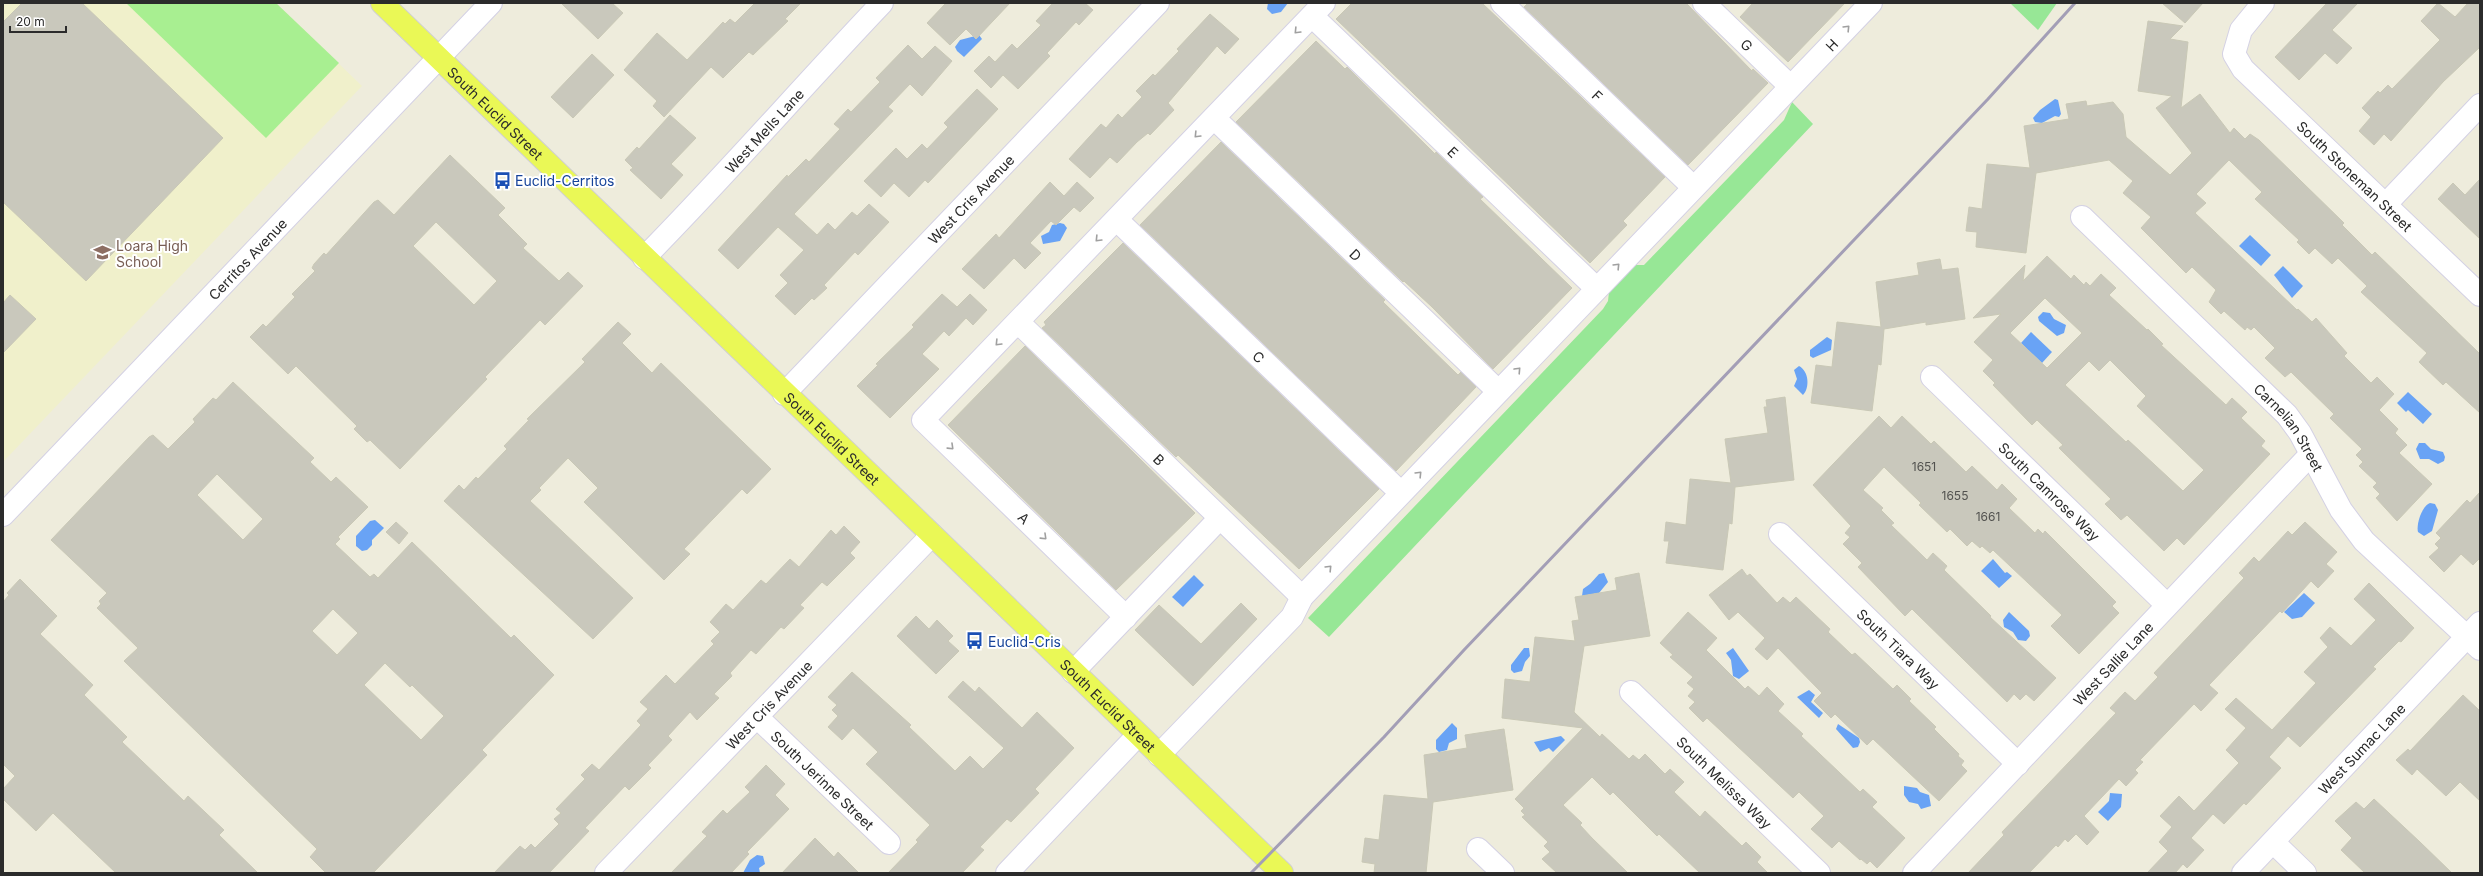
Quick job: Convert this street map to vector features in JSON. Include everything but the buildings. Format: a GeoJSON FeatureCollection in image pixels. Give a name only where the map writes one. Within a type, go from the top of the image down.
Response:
{"type":"FeatureCollection","features":[{"type":"Feature","properties":{"kind":"main road","name":"South Euclid Street"},"geometry":{"type":"LineString","coordinates":[[382,3],[784,394],[1282,873]]}},
{"type":"Feature","properties":{"kind":"street","name":"Cerritos Avenue"},"geometry":{"type":"LineString","coordinates":[[3,516],[491,3]]}},
{"type":"Feature","properties":{"kind":"street","name":"West Mells Lane"},"geometry":{"type":"LineString","coordinates":[[644,258],[754,144],[808,81],[882,3]]}},
{"type":"Feature","properties":{"kind":"street","name":"West Cris Avenue"},"geometry":{"type":"LineString","coordinates":[[784,394],[1158,3]]}},
{"type":"Feature","properties":{"kind":"street","name":"F"},"geometry":{"type":"LineString","coordinates":[[1502,3],[1693,188]]}},
{"type":"Feature","properties":{"kind":"street","name":"G"},"geometry":{"type":"LineString","coordinates":[[1704,3],[1790,86]]}},
{"type":"Feature","properties":{"kind":"street","name":"H"},"geometry":{"type":"LineString","coordinates":[[1159,755],[1292,617],[1302,597],[1596,288],[1871,3]]}},
{"type":"Feature","properties":{"kind":"street","name":"South Stoneman Street"},"geometry":{"type":"LineString","coordinates":[[2263,3],[2241,30],[2234,54],[2243,69],[2480,295]]}},
{"type":"Feature","properties":{"kind":"street"},"geometry":{"type":"LineString","coordinates":[[1018,322],[1318,9]]}},
{"type":"Feature","properties":{"kind":"street","name":"E"},"geometry":{"type":"LineString","coordinates":[[1318,9],[1596,288]]}},
{"type":"Feature","properties":{"kind":"street"},"geometry":{"type":"LineString","coordinates":[[2386,204],[2480,106]]}},
{"type":"Feature","properties":{"kind":"street","name":"D"},"geometry":{"type":"LineString","coordinates":[[1214,118],[1498,392]]}},
{"type":"Feature","properties":{"kind":"street","name":"Carnelian Street"},"geometry":{"type":"LineString","coordinates":[[2082,217],[2287,415],[2300,433],[2341,510],[2364,540],[2476,636]]}},
{"type":"Feature","properties":{"kind":"street","name":"C"},"geometry":{"type":"LineString","coordinates":[[1116,220],[1401,493]]}},
{"type":"Feature","properties":{"kind":"street","name":"A"},"geometry":{"type":"LineString","coordinates":[[1018,322],[923,420],[1126,617]]}},
{"type":"Feature","properties":{"kind":"street","name":"B"},"geometry":{"type":"LineString","coordinates":[[1018,322],[1302,597]]}},
{"type":"Feature","properties":{"kind":"street","name":"South Camrose Way"},"geometry":{"type":"LineString","coordinates":[[1932,377],[2167,606]]}},
{"type":"Feature","properties":{"kind":"street","name":"West Sallie Lane"},"geometry":{"type":"LineString","coordinates":[[1914,873],[2311,454]]}},
{"type":"Feature","properties":{"kind":"street"},"geometry":{"type":"LineString","coordinates":[[1073,672],[1220,518]]}},
{"type":"Feature","properties":{"kind":"street","name":"South Tiara Way"},"geometry":{"type":"LineString","coordinates":[[1780,534],[2018,764]]}},
{"type":"Feature","properties":{"kind":"street","name":"West Cris Avenue"},"geometry":{"type":"LineString","coordinates":[[606,873],[932,535]]}},
{"type":"Feature","properties":{"kind":"street","name":"West Sumac Lane"},"geometry":{"type":"LineString","coordinates":[[2243,873],[2476,636]]}},
{"type":"Feature","properties":{"kind":"street","name":"South Melissa Way"},"geometry":{"type":"LineString","coordinates":[[1631,692],[1819,873]]}},
{"type":"Feature","properties":{"kind":"street","name":"South Jerinne Street"},"geometry":{"type":"LineString","coordinates":[[757,716],[889,844]]}},
{"type":"Feature","properties":{"kind":"street"},"geometry":{"type":"LineString","coordinates":[[1007,873],[1138,735]]}},
{"type":"Feature","properties":{"kind":"street"},"geometry":{"type":"LineString","coordinates":[[2273,842],[2305,873]]}},
{"type":"Feature","properties":{"kind":"street"},"geometry":{"type":"LineString","coordinates":[[1478,849],[1503,873]]}},
{"type":"Feature","properties":{"kind":"shaded area","name":"Loara High School"},"geometry":{"type":"Polygon","coordinates":[[[3,3],[276,3],[362,86],[3,462],[3,3]]]}},
{"type":"Feature","properties":{"kind":"green space"},"geometry":{"type":"Polygon","coordinates":[[[126,3],[276,3],[339,63],[266,138],[126,3]]]}},
{"type":"Feature","properties":{"kind":"green space"},"geometry":{"type":"Polygon","coordinates":[[[2010,3],[2057,3],[2038,30],[2010,3]]]}},
{"type":"Feature","properties":{"kind":"green space"},"geometry":{"type":"Polygon","coordinates":[[[1792,102],[1813,124],[1329,637],[1308,618],[1603,309],[1608,301],[1609,292],[1636,265],[1644,265],[1784,120],[1792,102]]]}},
{"type":"Feature","properties":{"kind":"water"},"geometry":{"type":"Polygon","coordinates":[[[1268,3],[1288,3],[1281,12],[1272,14],[1267,9],[1268,3]]]}},
{"type":"Feature","properties":{"kind":"water"},"geometry":{"type":"Polygon","coordinates":[[[979,35],[982,39],[964,57],[957,51],[955,47],[960,40],[979,35]]]}},
{"type":"Feature","properties":{"kind":"water"},"geometry":{"type":"Polygon","coordinates":[[[2055,99],[2058,100],[2061,114],[2059,117],[2055,116],[2042,123],[2035,122],[2033,118],[2040,110],[2055,99]]]}},
{"type":"Feature","properties":{"kind":"water"},"geometry":{"type":"Polygon","coordinates":[[[1060,223],[1064,224],[1067,228],[1060,241],[1043,244],[1041,236],[1049,232],[1052,225],[1060,223]]]}},
{"type":"Feature","properties":{"kind":"water"},"geometry":{"type":"Polygon","coordinates":[[[2250,235],[2271,255],[2261,266],[2239,246],[2250,235]]]}},
{"type":"Feature","properties":{"kind":"water"},"geometry":{"type":"Polygon","coordinates":[[[2283,266],[2303,286],[2292,298],[2274,275],[2283,266]]]}},
{"type":"Feature","properties":{"kind":"water"},"geometry":{"type":"Polygon","coordinates":[[[2043,312],[2050,313],[2054,319],[2066,325],[2064,333],[2057,336],[2039,321],[2038,317],[2043,312]]]}},
{"type":"Feature","properties":{"kind":"water"},"geometry":{"type":"Polygon","coordinates":[[[2031,332],[2052,352],[2042,363],[2021,343],[2031,332]]]}},
{"type":"Feature","properties":{"kind":"water"},"geometry":{"type":"Polygon","coordinates":[[[1827,337],[1832,340],[1831,350],[1813,358],[1810,356],[1810,350],[1827,337]]]}},
{"type":"Feature","properties":{"kind":"water"},"geometry":{"type":"Polygon","coordinates":[[[1799,366],[1807,376],[1807,388],[1803,395],[1794,386],[1797,379],[1794,370],[1799,366]]]}},
{"type":"Feature","properties":{"kind":"water"},"geometry":{"type":"Polygon","coordinates":[[[2408,392],[2432,414],[2423,424],[2408,410],[2406,412],[2397,403],[2408,392]]]}},
{"type":"Feature","properties":{"kind":"water"},"geometry":{"type":"Polygon","coordinates":[[[2419,443],[2425,443],[2431,449],[2443,452],[2445,457],[2444,461],[2438,464],[2429,459],[2420,459],[2416,449],[2419,443]]]}},
{"type":"Feature","properties":{"kind":"water"},"geometry":{"type":"Polygon","coordinates":[[[2430,503],[2435,504],[2438,510],[2432,531],[2424,536],[2418,532],[2418,525],[2422,511],[2430,503]]]}},
{"type":"Feature","properties":{"kind":"water"},"geometry":{"type":"Polygon","coordinates":[[[375,520],[384,528],[372,540],[372,545],[367,550],[362,551],[356,546],[356,536],[370,521],[375,520]]]}},
{"type":"Feature","properties":{"kind":"water"},"geometry":{"type":"Polygon","coordinates":[[[1993,559],[2005,573],[2007,572],[2012,576],[1999,588],[1981,571],[1993,559]]]}},
{"type":"Feature","properties":{"kind":"water"},"geometry":{"type":"Polygon","coordinates":[[[1604,573],[1608,582],[1599,593],[1582,596],[1583,589],[1599,574],[1604,573]]]}},
{"type":"Feature","properties":{"kind":"water"},"geometry":{"type":"Polygon","coordinates":[[[1194,575],[1204,585],[1183,607],[1172,597],[1194,575]]]}},
{"type":"Feature","properties":{"kind":"water"},"geometry":{"type":"Polygon","coordinates":[[[2304,593],[2315,603],[2302,617],[2292,619],[2284,612],[2304,593]]]}},
{"type":"Feature","properties":{"kind":"water"},"geometry":{"type":"Polygon","coordinates":[[[2009,612],[2029,631],[2030,636],[2026,641],[2018,640],[2013,632],[2004,627],[2003,620],[2009,612]]]}},
{"type":"Feature","properties":{"kind":"water"},"geometry":{"type":"Polygon","coordinates":[[[1524,648],[1529,648],[1530,656],[1525,662],[1522,671],[1514,673],[1511,670],[1511,665],[1524,648]]]}},
{"type":"Feature","properties":{"kind":"water"},"geometry":{"type":"Polygon","coordinates":[[[1733,648],[1749,671],[1739,679],[1733,676],[1731,660],[1726,653],[1733,648]]]}},
{"type":"Feature","properties":{"kind":"water"},"geometry":{"type":"Polygon","coordinates":[[[1809,690],[1815,695],[1811,702],[1823,713],[1819,718],[1797,697],[1809,690]]]}},
{"type":"Feature","properties":{"kind":"water"},"geometry":{"type":"Polygon","coordinates":[[[1452,723],[1457,728],[1457,739],[1449,743],[1447,750],[1439,752],[1436,749],[1436,740],[1452,723]]]}},
{"type":"Feature","properties":{"kind":"water"},"geometry":{"type":"Polygon","coordinates":[[[1838,724],[1859,738],[1860,742],[1858,747],[1853,748],[1836,729],[1838,724]]]}},
{"type":"Feature","properties":{"kind":"water"},"geometry":{"type":"Polygon","coordinates":[[[1561,736],[1565,740],[1553,752],[1549,748],[1540,752],[1534,742],[1561,736]]]}},
{"type":"Feature","properties":{"kind":"water"},"geometry":{"type":"Polygon","coordinates":[[[1904,786],[1917,788],[1920,792],[1929,795],[1931,806],[1921,809],[1918,804],[1909,802],[1904,795],[1904,786]]]}},
{"type":"Feature","properties":{"kind":"water"},"geometry":{"type":"Polygon","coordinates":[[[2110,793],[2122,794],[2121,807],[2108,821],[2098,812],[2109,801],[2110,793]]]}},
{"type":"Feature","properties":{"kind":"water"},"geometry":{"type":"Polygon","coordinates":[[[757,855],[763,856],[765,864],[759,868],[760,873],[743,873],[750,860],[757,855]]]}},
{"type":"Feature","properties":{"kind":"railway"},"geometry":{"type":"LineString","coordinates":[[1251,873],[1384,737],[1464,650],[1988,99],[2075,3]]}},
{"type":"Feature","properties":{"kind":"place","name":"Euclid-Cerritos"},"geometry":{"type":"Point","coordinates":[502,180]}},
{"type":"Feature","properties":{"kind":"place","name":"Loara High School"},"geometry":{"type":"Point","coordinates":[103,253]}},
{"type":"Feature","properties":{"kind":"place","name":"Euclid-Cris"},"geometry":{"type":"Point","coordinates":[975,641]}}]}
